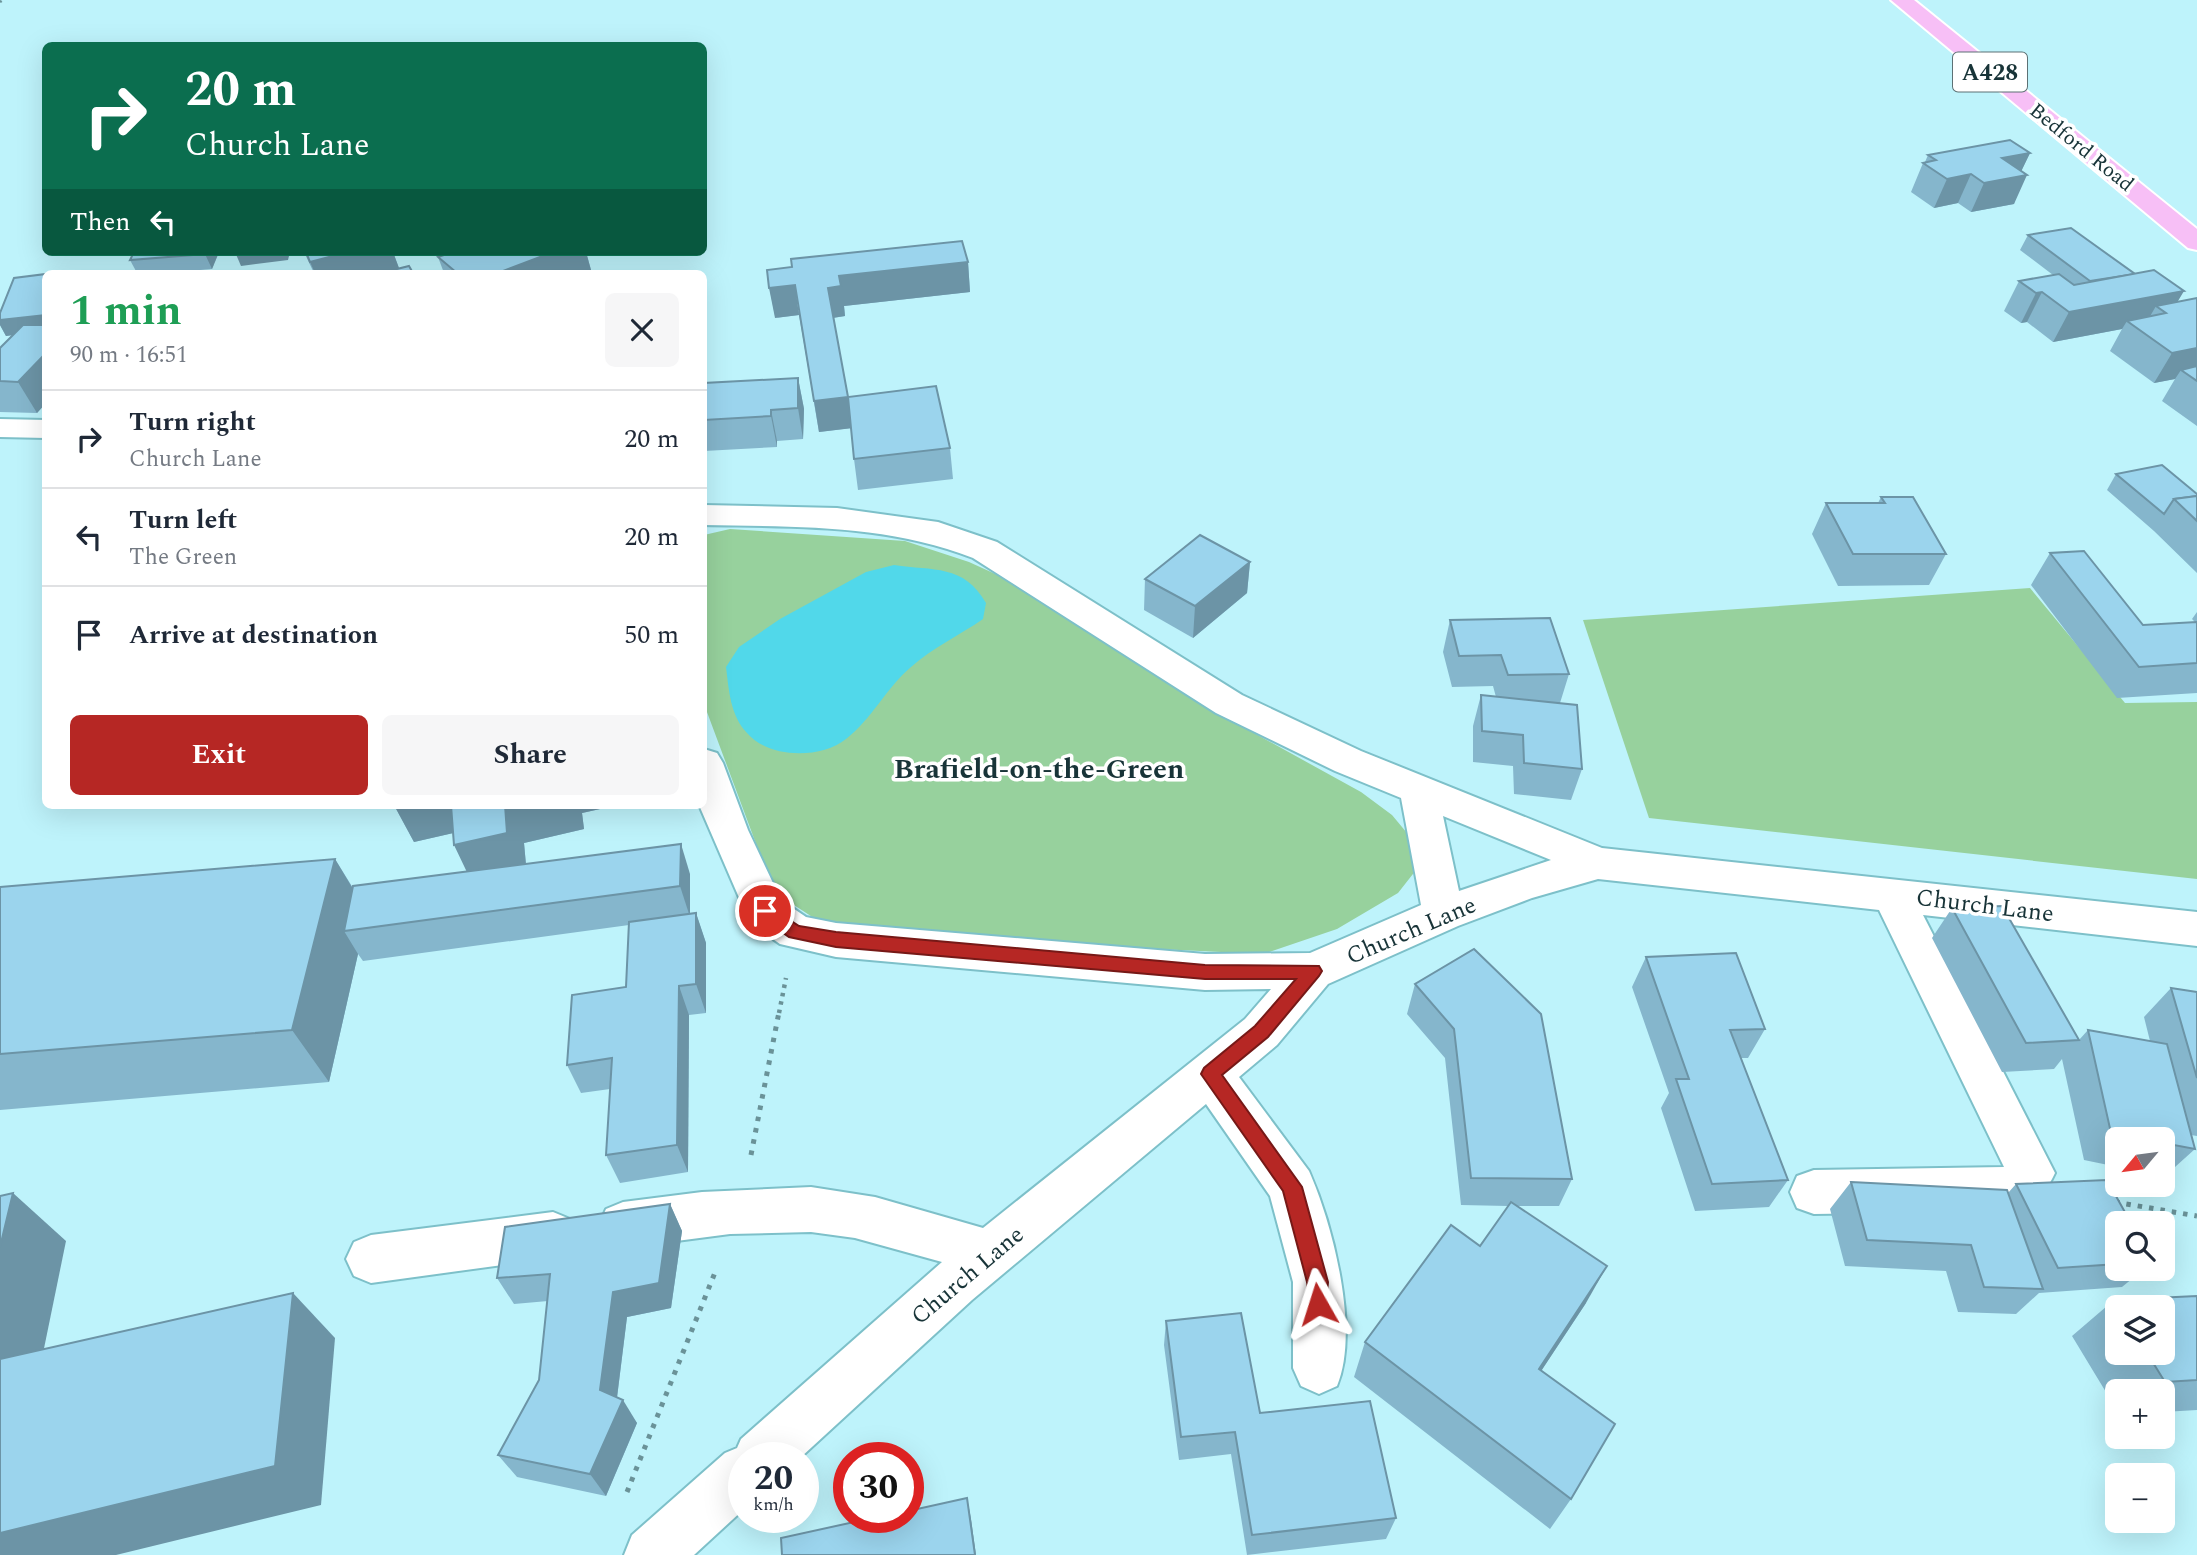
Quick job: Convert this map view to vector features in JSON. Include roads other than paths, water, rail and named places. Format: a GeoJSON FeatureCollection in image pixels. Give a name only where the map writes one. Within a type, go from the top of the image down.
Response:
{"type":"FeatureCollection","features":[{"type":"Feature","properties":{"kind":"highway","name":"Bedford Road"},"geometry":{"type":"LineString","coordinates":[[1901,0],[2197,242]]}},
{"type":"Feature","properties":{"kind":"street"},"geometry":{"type":"LineString","coordinates":[[0,428],[42,429]]}},
{"type":"Feature","properties":{"kind":"street"},"geometry":{"type":"LineString","coordinates":[[707,515],[837,518],[938,532],[985,550],[1229,704],[1419,792],[1598,863]]}},
{"type":"Feature","properties":{"kind":"street"},"geometry":{"type":"LineString","coordinates":[[707,770],[728,830],[765,911],[795,932],[836,940],[1205,972],[1313,971]]}},
{"type":"Feature","properties":{"kind":"street"},"geometry":{"type":"LineString","coordinates":[[1419,792],[1443,914]]}},
{"type":"Feature","properties":{"kind":"street","name":"Church Lane"},"geometry":{"type":"LineString","coordinates":[[778,1442],[990,1254],[1261,1032],[1313,971],[1443,914],[1524,884],[1598,863],[2197,929]]}},
{"type":"Feature","properties":{"kind":"street"},"geometry":{"type":"LineString","coordinates":[[1814,1192],[2015,1189],[2031,1173],[1892,894]]}},
{"type":"Feature","properties":{"kind":"street"},"geometry":{"type":"LineString","coordinates":[[1211,1074],[1292,1187],[1318,1282],[1319,1368]]}},
{"type":"Feature","properties":{"kind":"street"},"geometry":{"type":"LineString","coordinates":[[371,1259],[740,1210],[834,1212],[916,1231],[990,1254]]}},
{"type":"Feature","properties":{"kind":"street"},"geometry":{"type":"LineString","coordinates":[[652,1555],[728,1486]]}},
{"type":"Feature","properties":{"kind":"water"},"geometry":{"type":"Polygon","coordinates":[[[894,565],[934,569],[958,575],[968,581],[986,603],[983,619],[919,660],[894,684],[855,731],[835,746],[809,753],[795,753],[781,752],[757,742],[741,726],[729,693],[726,667],[739,647],[780,619],[866,572],[894,565]]]}},
{"type":"Feature","properties":{"kind":"district","name":"Brafield-on-the-Green"},"geometry":{"type":"Point","coordinates":[1039,768]}}]}
